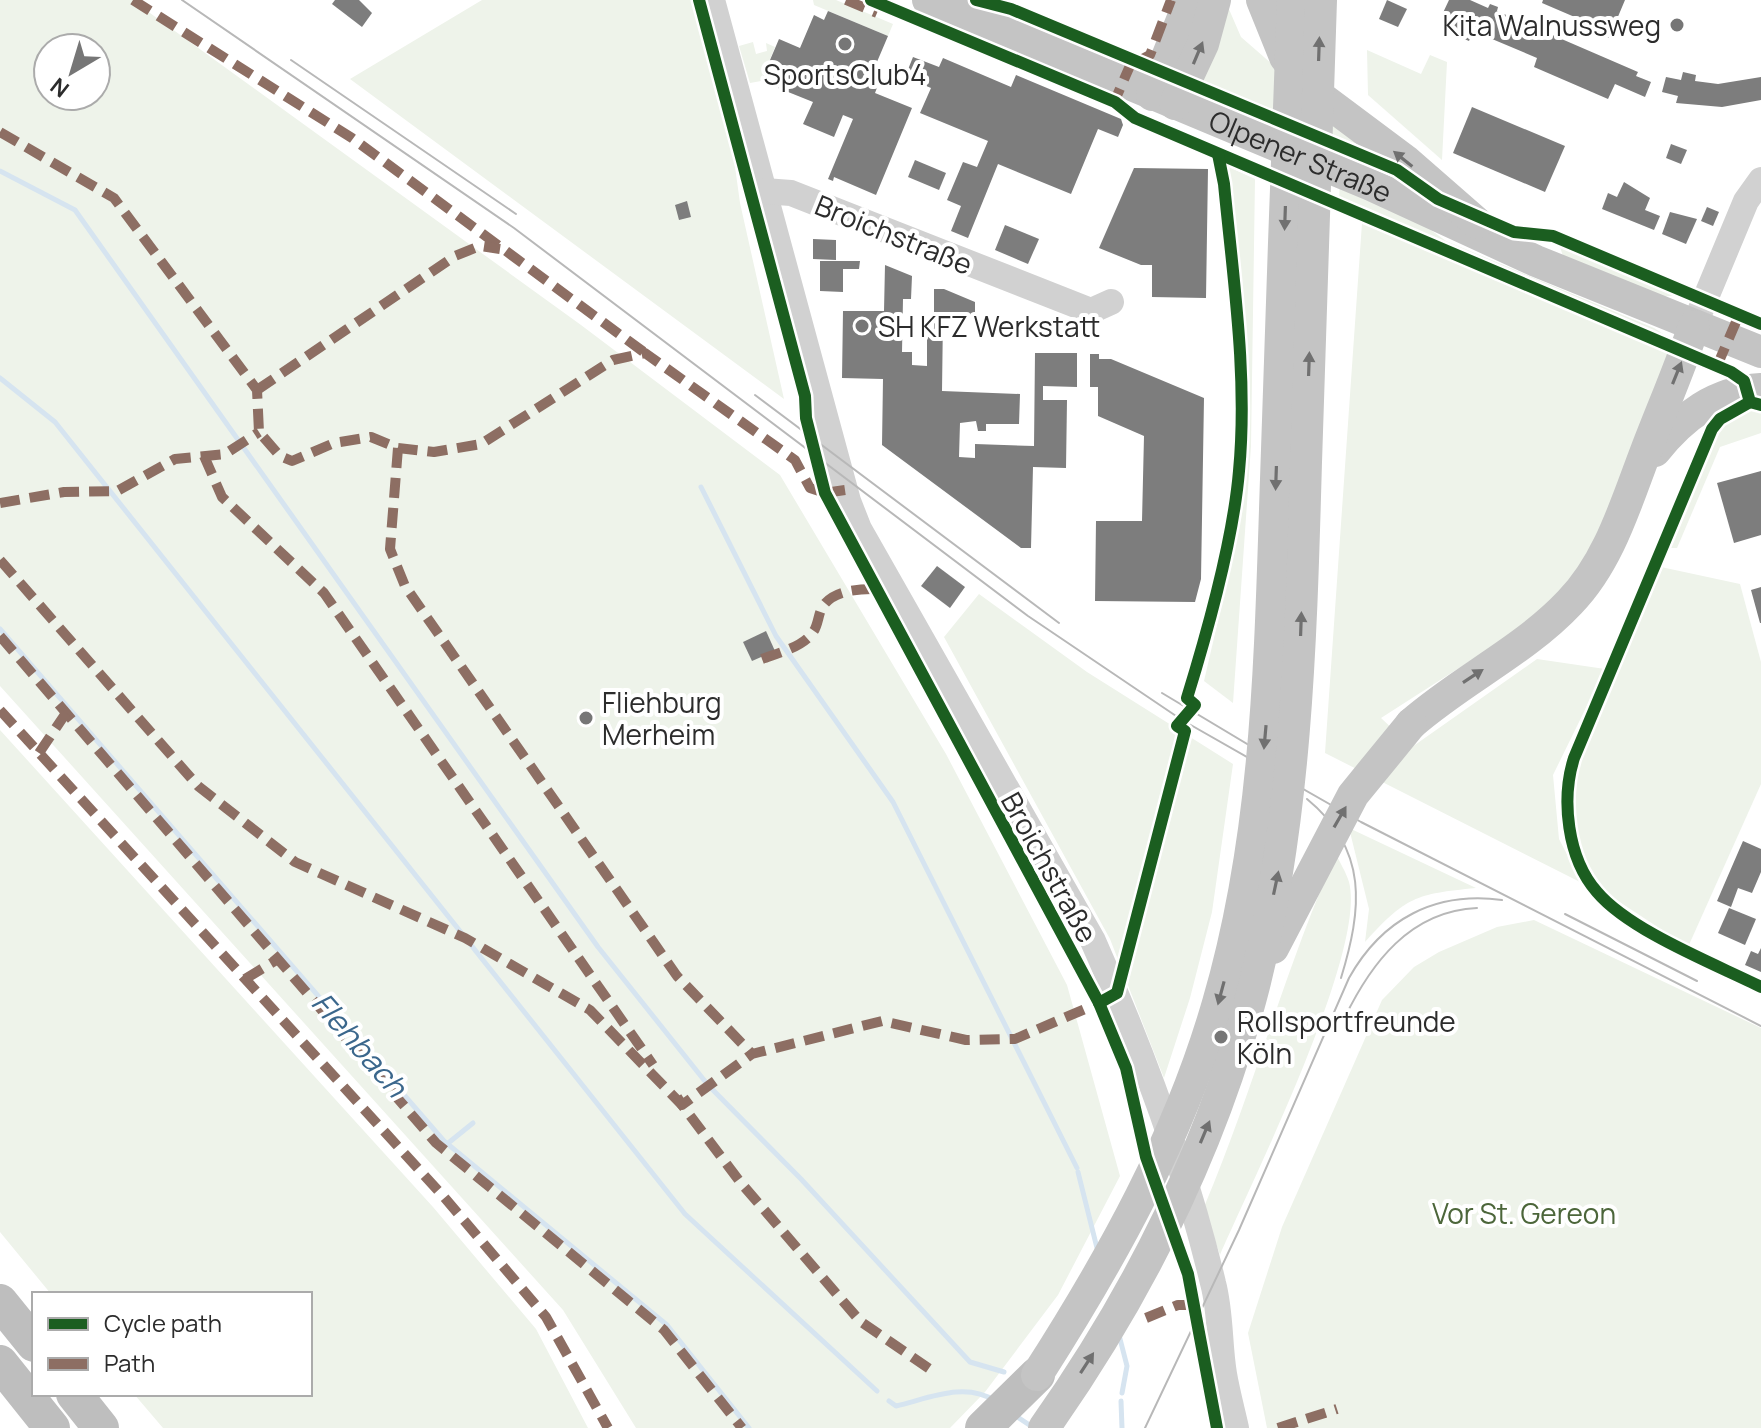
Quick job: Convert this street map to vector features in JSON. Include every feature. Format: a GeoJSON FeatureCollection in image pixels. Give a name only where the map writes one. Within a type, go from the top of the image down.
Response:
{"type":"FeatureCollection","features":[{"type":"Feature","properties":{"kind":"highway"},"geometry":{"type":"LineString","coordinates":[[0,1302],[32,1342]]}},
{"type":"Feature","properties":{"kind":"highway"},"geometry":{"type":"LineString","coordinates":[[0,1363],[52,1428]]}},
{"type":"Feature","properties":{"kind":"highway"},"geometry":{"type":"LineString","coordinates":[[983,1428],[1037,1375]]}},
{"type":"Feature","properties":{"kind":"main road","name":"Olpener Straße"},"geometry":{"type":"LineString","coordinates":[[928,0],[1371,185],[1503,247],[1761,352]]}},
{"type":"Feature","properties":{"kind":"main road"},"geometry":{"type":"LineString","coordinates":[[1163,100],[1190,0]]}},
{"type":"Feature","properties":{"kind":"main road"},"geometry":{"type":"LineString","coordinates":[[1163,100],[1203,44],[1215,0]]}},
{"type":"Feature","properties":{"kind":"main road"},"geometry":{"type":"LineString","coordinates":[[1262,0],[1285,57],[1311,90],[1406,161],[1503,247]]}},
{"type":"Feature","properties":{"kind":"main road"},"geometry":{"type":"LineString","coordinates":[[1001,1428],[1119,1244],[1178,1114],[1218,1005],[1250,861],[1269,690],[1293,0]]}},
{"type":"Feature","properties":{"kind":"main road"},"geometry":{"type":"LineString","coordinates":[[1044,1428],[1108,1331],[1155,1244],[1216,1105],[1254,986],[1287,820],[1296,723],[1321,0]]}},
{"type":"Feature","properties":{"kind":"main road"},"geometry":{"type":"LineString","coordinates":[[1254,986],[1345,809],[1372,769],[1411,724],[1458,686],[1536,633],[1572,600],[1604,555],[1694,326]]}},
{"type":"Feature","properties":{"kind":"main road"},"geometry":{"type":"LineString","coordinates":[[1638,472],[1674,427],[1691,412],[1727,395],[1761,389]]}},
{"type":"Feature","properties":{"kind":"street","name":"Broichstraße"},"geometry":{"type":"LineString","coordinates":[[712,0],[859,529],[1093,941],[1153,1087],[1213,1283],[1224,1373],[1236,1428]]}},
{"type":"Feature","properties":{"kind":"street"},"geometry":{"type":"LineString","coordinates":[[1694,326],[1746,201],[1761,180]]}},
{"type":"Feature","properties":{"kind":"street","name":"Broichstraße"},"geometry":{"type":"LineString","coordinates":[[764,191],[791,193],[1091,311],[1111,302]]}},
{"type":"Feature","properties":{"kind":"green space"},"geometry":{"type":"Polygon","coordinates":[[[0,0],[132,0],[581,325],[780,475],[946,754],[1067,985],[1120,1176],[1058,1295],[985,1392],[950,1428],[636,1428],[563,1310],[0,686],[0,0]]]}},
{"type":"Feature","properties":{"kind":"green space"},"geometry":{"type":"Polygon","coordinates":[[[482,0],[694,0],[729,123],[740,203],[784,399],[350,79],[482,0]]]}},
{"type":"Feature","properties":{"kind":"green space"},"geometry":{"type":"Polygon","coordinates":[[[813,0],[836,0],[893,24],[888,36],[814,5],[813,0]]]}},
{"type":"Feature","properties":{"kind":"green space"},"geometry":{"type":"Polygon","coordinates":[[[1225,0],[1241,37],[1347,129],[1389,157],[1201,82],[1225,0]]]}},
{"type":"Feature","properties":{"kind":"green space"},"geometry":{"type":"Polygon","coordinates":[[[753,42],[756,54],[767,51],[766,43],[775,47],[761,81],[750,83],[739,46],[753,42]]]}},
{"type":"Feature","properties":{"kind":"green space"},"geometry":{"type":"Polygon","coordinates":[[[1367,50],[1421,74],[1430,55],[1447,62],[1442,160],[1368,95],[1367,50]]]}},
{"type":"Feature","properties":{"kind":"green space"},"geometry":{"type":"Polygon","coordinates":[[[1229,167],[1255,179],[1251,446],[1233,703],[1204,681],[1236,543],[1245,422],[1229,167]]]}},
{"type":"Feature","properties":{"kind":"green space"},"geometry":{"type":"Polygon","coordinates":[[[1340,181],[1409,214],[1446,241],[1654,328],[1674,341],[1339,200],[1340,181]]]}},
{"type":"Feature","properties":{"kind":"green space"},"geometry":{"type":"Polygon","coordinates":[[[1362,223],[1670,352],[1600,534],[1579,576],[1543,614],[1381,718],[1412,747],[1537,659],[1605,669],[1553,775],[1559,839],[1582,883],[1325,753],[1362,223]]]}},
{"type":"Feature","properties":{"kind":"green space"},"geometry":{"type":"Polygon","coordinates":[[[1560,247],[1678,295],[1661,297],[1563,256],[1560,247]]]}},
{"type":"Feature","properties":{"kind":"green space"},"geometry":{"type":"Polygon","coordinates":[[[1753,408],[1761,411],[1761,433],[1720,447],[1677,548],[1667,548],[1718,428],[1727,418],[1753,408]]]}},
{"type":"Feature","properties":{"kind":"green space"},"geometry":{"type":"Polygon","coordinates":[[[1661,567],[1740,584],[1761,662],[1761,784],[1688,947],[1609,895],[1589,872],[1576,842],[1571,778],[1661,567]]]}},
{"type":"Feature","properties":{"kind":"green space"},"geometry":{"type":"Polygon","coordinates":[[[979,594],[1087,672],[1233,764],[1212,912],[1190,998],[1164,1078],[1110,939],[944,637],[979,594]]]}},
{"type":"Feature","properties":{"kind":"green space"},"geometry":{"type":"Polygon","coordinates":[[[0,730],[433,1207],[536,1329],[588,1428],[163,1428],[136,1396],[312,1396],[312,1292],[49,1292],[0,1232],[0,730]]]}},
{"type":"Feature","properties":{"kind":"green space"},"geometry":{"type":"Polygon","coordinates":[[[1349,828],[1476,888],[1413,900],[1391,915],[1365,942],[1369,909],[1349,828]]]}},
{"type":"Feature","properties":{"kind":"green space"},"geometry":{"type":"Polygon","coordinates":[[[1336,854],[1349,882],[1350,915],[1341,959],[1303,1067],[1220,1255],[1204,1207],[1336,854]]]}},
{"type":"Feature","properties":{"kind":"green space","name":"Vor St. Gereon"},"geometry":{"type":"Polygon","coordinates":[[[1534,920],[1761,1028],[1761,1428],[1267,1428],[1248,1333],[1282,1227],[1382,1000],[1414,967],[1439,952],[1497,927],[1534,920]]]}},
{"type":"Feature","properties":{"kind":"building"},"geometry":{"type":"Polygon","coordinates":[[[335,0],[359,0],[372,13],[362,27],[332,4],[335,0]]]}},
{"type":"Feature","properties":{"kind":"building"},"geometry":{"type":"Polygon","coordinates":[[[1387,0],[1407,9],[1398,27],[1379,19],[1387,0]]]}},
{"type":"Feature","properties":{"kind":"building"},"geometry":{"type":"Polygon","coordinates":[[[1449,0],[1470,0],[1488,8],[1490,4],[1498,7],[1497,11],[1638,72],[1636,76],[1651,82],[1645,97],[1615,84],[1608,99],[1534,67],[1537,58],[1473,31],[1469,41],[1450,33],[1455,23],[1441,17],[1449,0]]]}},
{"type":"Feature","properties":{"kind":"building"},"geometry":{"type":"Polygon","coordinates":[[[1543,0],[1625,0],[1609,38],[1574,24],[1577,18],[1542,3],[1543,0]]]}},
{"type":"Feature","properties":{"kind":"building"},"geometry":{"type":"Polygon","coordinates":[[[828,11],[888,36],[871,76],[880,80],[875,93],[912,108],[876,195],[834,177],[833,181],[828,179],[853,119],[843,115],[834,137],[803,124],[813,102],[761,81],[779,39],[800,48],[814,15],[824,20],[828,11]]]}},
{"type":"Feature","properties":{"kind":"building"},"geometry":{"type":"Polygon","coordinates":[[[913,57],[939,67],[943,58],[1011,87],[1016,75],[1121,119],[1123,125],[1118,137],[1098,129],[1071,194],[998,164],[968,238],[951,231],[961,206],[947,200],[963,162],[977,167],[988,141],[920,113],[931,88],[905,77],[913,57]]]}},
{"type":"Feature","properties":{"kind":"building"},"geometry":{"type":"Polygon","coordinates":[[[1683,72],[1696,75],[1695,81],[1718,84],[1761,77],[1761,100],[1722,107],[1676,103],[1678,96],[1662,92],[1666,77],[1681,80],[1683,72]]]}},
{"type":"Feature","properties":{"kind":"building"},"geometry":{"type":"Polygon","coordinates":[[[1472,107],[1565,146],[1545,192],[1453,153],[1472,107]]]}},
{"type":"Feature","properties":{"kind":"building"},"geometry":{"type":"Polygon","coordinates":[[[1671,144],[1687,150],[1681,164],[1666,158],[1671,144]]]}},
{"type":"Feature","properties":{"kind":"building"},"geometry":{"type":"Polygon","coordinates":[[[915,160],[946,173],[939,190],[908,177],[915,160]]]}},
{"type":"Feature","properties":{"kind":"building"},"geometry":{"type":"Polygon","coordinates":[[[1134,168],[1208,169],[1206,298],[1152,297],[1152,265],[1141,265],[1099,248],[1134,168]]]}},
{"type":"Feature","properties":{"kind":"building"},"geometry":{"type":"Polygon","coordinates":[[[1624,182],[1650,198],[1645,210],[1660,216],[1654,230],[1602,209],[1608,193],[1617,197],[1624,182]]]}},
{"type":"Feature","properties":{"kind":"building"},"geometry":{"type":"Polygon","coordinates":[[[687,201],[691,217],[679,220],[675,205],[687,201]]]}},
{"type":"Feature","properties":{"kind":"building"},"geometry":{"type":"Polygon","coordinates":[[[1707,207],[1719,212],[1713,226],[1701,221],[1707,207]]]}},
{"type":"Feature","properties":{"kind":"building"},"geometry":{"type":"Polygon","coordinates":[[[1670,212],[1697,219],[1686,244],[1662,234],[1670,212]]]}},
{"type":"Feature","properties":{"kind":"building"},"geometry":{"type":"Polygon","coordinates":[[[1005,225],[1039,239],[1028,264],[995,250],[1005,225]]]}},
{"type":"Feature","properties":{"kind":"building"},"geometry":{"type":"Polygon","coordinates":[[[813,239],[836,240],[836,260],[813,259],[813,239]]]}},
{"type":"Feature","properties":{"kind":"building"},"geometry":{"type":"Polygon","coordinates":[[[820,261],[860,261],[859,269],[843,269],[843,292],[820,291],[820,261]]]}},
{"type":"Feature","properties":{"kind":"building"},"geometry":{"type":"Polygon","coordinates":[[[885,265],[912,276],[911,299],[903,299],[902,352],[912,352],[912,365],[927,366],[927,328],[934,328],[934,289],[944,289],[975,302],[975,316],[943,316],[942,391],[1020,394],[1019,424],[986,424],[986,431],[978,431],[976,421],[960,423],[959,457],[975,458],[975,444],[1034,446],[1035,353],[1077,353],[1077,387],[1043,386],[1043,400],[1067,400],[1066,468],[1033,467],[1031,548],[1021,548],[882,445],[883,379],[842,378],[843,311],[884,311],[885,265]]]}},
{"type":"Feature","properties":{"kind":"building"},"geometry":{"type":"Polygon","coordinates":[[[1090,354],[1099,354],[1099,359],[1111,359],[1204,398],[1201,579],[1195,602],[1095,601],[1096,521],[1142,521],[1144,436],[1098,416],[1098,387],[1090,387],[1090,354]]]}},
{"type":"Feature","properties":{"kind":"building"},"geometry":{"type":"Polygon","coordinates":[[[1761,471],[1761,535],[1734,543],[1717,483],[1761,471]]]}},
{"type":"Feature","properties":{"kind":"building"},"geometry":{"type":"Polygon","coordinates":[[[937,566],[965,587],[950,608],[921,586],[937,566]]]}},
{"type":"Feature","properties":{"kind":"building"},"geometry":{"type":"Polygon","coordinates":[[[1761,587],[1761,623],[1760,623],[1751,590],[1761,587]]]}},
{"type":"Feature","properties":{"kind":"building"},"geometry":{"type":"Polygon","coordinates":[[[766,631],[775,651],[752,661],[743,642],[766,631]]]}},
{"type":"Feature","properties":{"kind":"building"},"geometry":{"type":"Polygon","coordinates":[[[1743,841],[1761,849],[1761,872],[1752,893],[1738,888],[1731,907],[1717,901],[1743,841]]]}},
{"type":"Feature","properties":{"kind":"building"},"geometry":{"type":"Polygon","coordinates":[[[1729,908],[1756,919],[1745,945],[1718,933],[1729,908]]]}},
{"type":"Feature","properties":{"kind":"building"},"geometry":{"type":"Polygon","coordinates":[[[1761,948],[1761,972],[1745,965],[1751,951],[1758,954],[1761,948]]]}},
{"type":"Feature","properties":{"kind":"waterway"},"geometry":{"type":"LineString","coordinates":[[0,171],[75,210],[598,947],[708,1085],[801,1179],[970,1362],[1004,1372]]}},
{"type":"Feature","properties":{"kind":"waterway"},"geometry":{"type":"LineString","coordinates":[[0,378],[55,422],[685,1214],[877,1391]]}},
{"type":"Feature","properties":{"kind":"waterway"},"geometry":{"type":"LineString","coordinates":[[701,487],[776,636],[893,802],[1077,1168]]}},
{"type":"Feature","properties":{"kind":"waterway","name":"Flehbach"},"geometry":{"type":"LineString","coordinates":[[0,629],[444,1141],[667,1325],[749,1428]]}},
{"type":"Feature","properties":{"kind":"waterway"},"geometry":{"type":"LineString","coordinates":[[447,1144],[473,1123]]}},
{"type":"Feature","properties":{"kind":"waterway"},"geometry":{"type":"LineString","coordinates":[[1078,1172],[1097,1248]]}},
{"type":"Feature","properties":{"kind":"waterway"},"geometry":{"type":"LineString","coordinates":[[1119,1335],[1127,1366],[1122,1393]]}},
{"type":"Feature","properties":{"kind":"waterway"},"geometry":{"type":"LineString","coordinates":[[889,1401],[896,1406],[959,1392],[971,1392],[995,1401]]}},
{"type":"Feature","properties":{"kind":"waterway"},"geometry":{"type":"LineString","coordinates":[[1121,1401],[1122,1428]]}},
{"type":"Feature","properties":{"kind":"waterway"},"geometry":{"type":"LineString","coordinates":[[1016,1416],[1034,1428]]}},
{"type":"Feature","properties":{"kind":"tram line"},"geometry":{"type":"LineString","coordinates":[[182,0],[514,228],[1028,616],[1182,720],[1361,822],[1761,1026]]}},
{"type":"Feature","properties":{"kind":"tram line"},"geometry":{"type":"LineString","coordinates":[[291,60],[516,214]]}},
{"type":"Feature","properties":{"kind":"tram line"},"geometry":{"type":"LineString","coordinates":[[755,395],[1059,623]]}},
{"type":"Feature","properties":{"kind":"tram line"},"geometry":{"type":"LineString","coordinates":[[1162,693],[1299,775]]}},
{"type":"Feature","properties":{"kind":"tram line"},"geometry":{"type":"LineString","coordinates":[[1307,799],[1327,819],[1351,860],[1356,904],[1341,978]]}},
{"type":"Feature","properties":{"kind":"tram line"},"geometry":{"type":"LineString","coordinates":[[1145,1428],[1239,1230],[1349,978],[1362,957],[1394,925],[1433,905],[1478,898],[1502,900]]}},
{"type":"Feature","properties":{"kind":"tram line"},"geometry":{"type":"LineString","coordinates":[[1344,1019],[1367,978],[1396,944],[1432,919],[1453,911],[1477,908]]}},
{"type":"Feature","properties":{"kind":"tram line"},"geometry":{"type":"LineString","coordinates":[[1565,914],[1697,981]]}},
{"type":"Feature","properties":{"kind":"marked path"},"geometry":{"type":"LineString","coordinates":[[133,0],[352,138],[645,353]]}},
{"type":"Feature","properties":{"kind":"marked path"},"geometry":{"type":"LineString","coordinates":[[846,0],[877,13]]}},
{"type":"Feature","properties":{"kind":"marked path"},"geometry":{"type":"LineString","coordinates":[[1137,62],[1150,55],[1171,0]]}},
{"type":"Feature","properties":{"kind":"marked path"},"geometry":{"type":"LineString","coordinates":[[1112,107],[1132,61]]}},
{"type":"Feature","properties":{"kind":"marked path"},"geometry":{"type":"LineString","coordinates":[[0,132],[114,198],[257,390],[259,432],[280,456],[292,461],[334,443],[371,437],[398,448],[434,452],[481,444],[613,360],[645,353],[795,460],[810,488],[825,493],[845,490]]}},
{"type":"Feature","properties":{"kind":"marked path"},"geometry":{"type":"LineString","coordinates":[[257,390],[455,256],[480,246],[500,249]]}},
{"type":"Feature","properties":{"kind":"marked path"},"geometry":{"type":"LineString","coordinates":[[1717,366],[1739,315]]}},
{"type":"Feature","properties":{"kind":"marked path"},"geometry":{"type":"LineString","coordinates":[[0,503],[64,492],[117,491],[175,459],[225,454],[259,432]]}},
{"type":"Feature","properties":{"kind":"marked path"},"geometry":{"type":"LineString","coordinates":[[398,448],[390,549],[405,586],[677,976],[752,1054]]}},
{"type":"Feature","properties":{"kind":"marked path"},"geometry":{"type":"LineString","coordinates":[[204,456],[222,497],[324,593],[653,1065]]}},
{"type":"Feature","properties":{"kind":"marked path"},"geometry":{"type":"LineString","coordinates":[[0,560],[198,786],[295,862],[465,938],[590,1010],[682,1105],[741,1183],[860,1321],[934,1372]]}},
{"type":"Feature","properties":{"kind":"marked path"},"geometry":{"type":"LineString","coordinates":[[762,659],[790,649],[809,637],[815,630],[822,608],[831,598],[852,591],[874,589]]}},
{"type":"Feature","properties":{"kind":"marked path"},"geometry":{"type":"LineString","coordinates":[[0,636],[436,1143],[664,1330],[742,1428]]}},
{"type":"Feature","properties":{"kind":"marked path"},"geometry":{"type":"LineString","coordinates":[[0,710],[444,1197],[546,1317],[608,1428]]}},
{"type":"Feature","properties":{"kind":"marked path"},"geometry":{"type":"LineString","coordinates":[[39,753],[66,713]]}},
{"type":"Feature","properties":{"kind":"marked path"},"geometry":{"type":"LineString","coordinates":[[245,979],[278,959]]}},
{"type":"Feature","properties":{"kind":"marked path"},"geometry":{"type":"LineString","coordinates":[[677,1097],[682,1105],[752,1054],[882,1021],[966,1040],[1015,1039],[1099,1003]]}},
{"type":"Feature","properties":{"kind":"marked path"},"geometry":{"type":"LineString","coordinates":[[1146,1318],[1178,1305],[1194,1305]]}},
{"type":"Feature","properties":{"kind":"marked path"},"geometry":{"type":"LineString","coordinates":[[1278,1428],[1337,1409]]}},
{"type":"Feature","properties":{"kind":"cycle path"},"geometry":{"type":"LineString","coordinates":[[699,0],[805,396],[806,418],[825,493],[1099,1003],[1126,1068],[1146,1157],[1188,1274],[1217,1428]]}},
{"type":"Feature","properties":{"kind":"cycle path"},"geometry":{"type":"LineString","coordinates":[[871,0],[1115,102],[1135,118],[1731,372],[1744,381],[1750,402],[1761,405]]}},
{"type":"Feature","properties":{"kind":"cycle path"},"geometry":{"type":"LineString","coordinates":[[976,0],[1011,9],[1397,170],[1438,199],[1514,232],[1553,236],[1761,324]]}},
{"type":"Feature","properties":{"kind":"cycle path"},"geometry":{"type":"LineString","coordinates":[[1099,1003],[1117,993],[1185,731],[1177,726],[1195,705],[1187,698],[1219,586],[1236,498],[1241,435],[1241,363],[1224,184],[1218,154]]}},
{"type":"Feature","properties":{"kind":"cycle path"},"geometry":{"type":"LineString","coordinates":[[1750,402],[1720,419],[1712,429],[1574,758],[1568,809],[1569,828],[1579,862],[1597,892],[1612,906],[1674,946],[1761,987]]}},
{"type":"Feature","properties":{"kind":"place","name":"Kita Walnussweg"},"geometry":{"type":"Point","coordinates":[1677,25]}},
{"type":"Feature","properties":{"kind":"place","name":"SportsClub4"},"geometry":{"type":"Point","coordinates":[845,44]}},
{"type":"Feature","properties":{"kind":"place","name":"SH KFZ Werkstatt"},"geometry":{"type":"Point","coordinates":[862,326]}},
{"type":"Feature","properties":{"kind":"place","name":"Fliehburg Merheim"},"geometry":{"type":"Point","coordinates":[586,718]}},
{"type":"Feature","properties":{"kind":"place","name":"Rollsportfreunde Köln"},"geometry":{"type":"Point","coordinates":[1221,1037]}}]}
